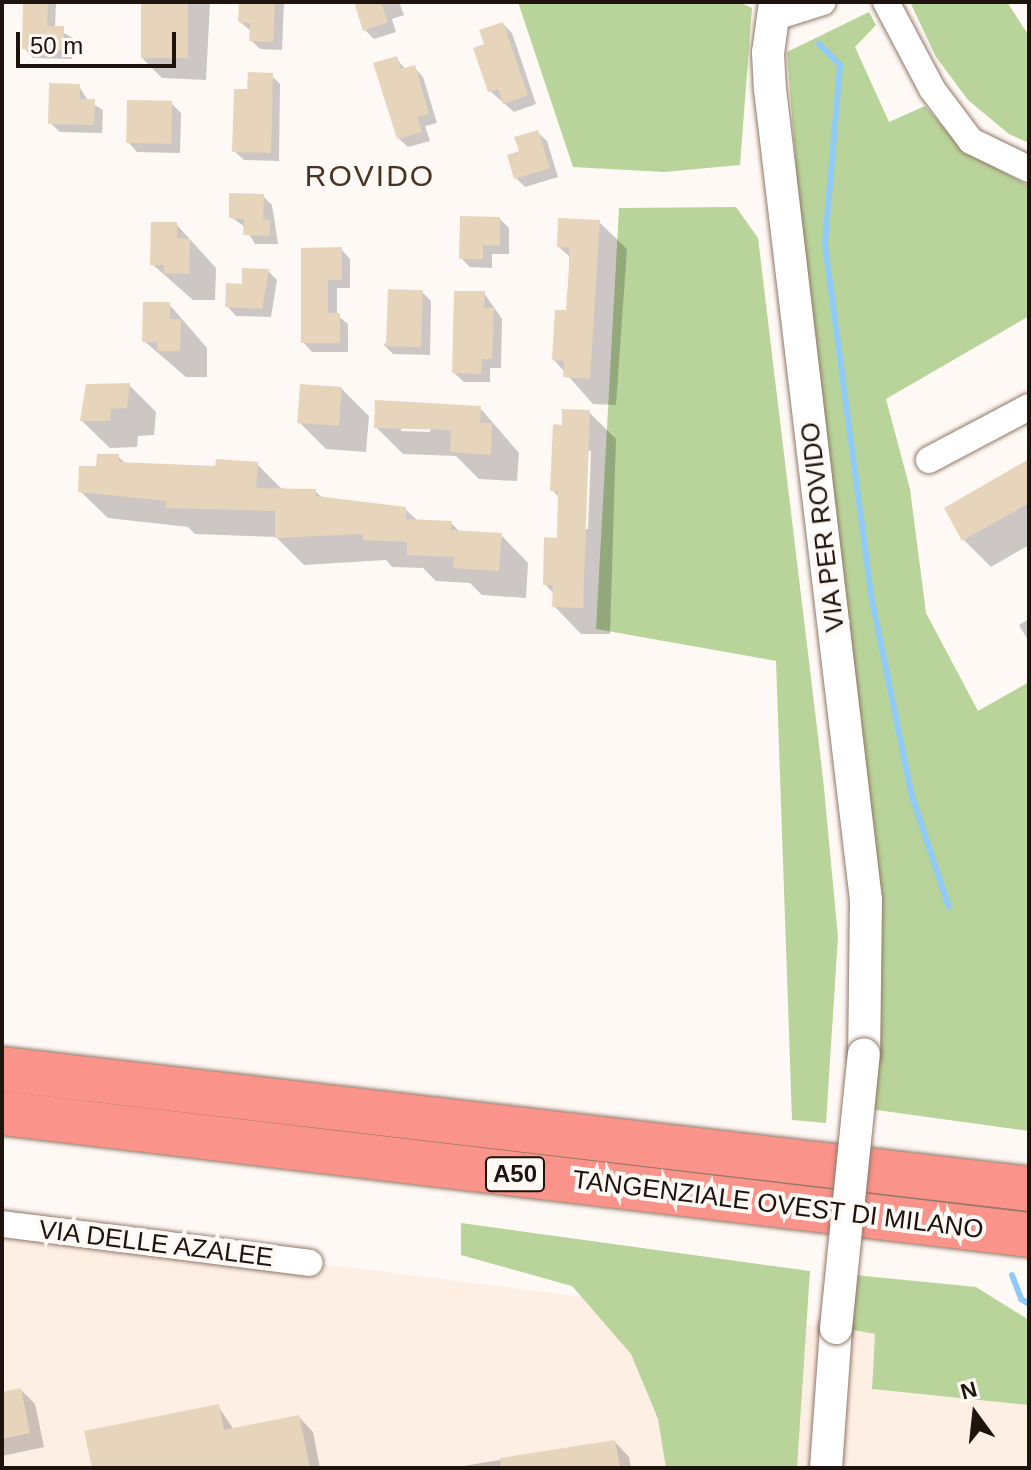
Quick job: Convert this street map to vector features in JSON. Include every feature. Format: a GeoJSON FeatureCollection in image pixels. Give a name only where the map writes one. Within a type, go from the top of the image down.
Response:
{"type":"FeatureCollection","features":[{"type":"Feature","properties":{"kind":"highway","name":"TANGENZIALE OVEST DI MILANO"},"geometry":{"type":"LineString","coordinates":[[2,1069],[318,1110],[1029,1189]]}},
{"type":"Feature","properties":{"kind":"highway","name":"TANGENZIALE OVEST DI MILANO"},"geometry":{"type":"LineString","coordinates":[[2,1113],[1029,1235]]}},
{"type":"Feature","properties":{"kind":"street"},"geometry":{"type":"LineString","coordinates":[[774,10],[823,2]]}},
{"type":"Feature","properties":{"kind":"street"},"geometry":{"type":"LineString","coordinates":[[886,2],[932,89],[971,141],[1029,169]]}},
{"type":"Feature","properties":{"kind":"street","name":"VIA PER ROVIDO"},"geometry":{"type":"LineString","coordinates":[[774,10],[770,89],[866,900],[864,1054],[836,1328],[826,1468]]}},
{"type":"Feature","properties":{"kind":"street"},"geometry":{"type":"LineString","coordinates":[[929,460],[1029,407]]}},
{"type":"Feature","properties":{"kind":"street","name":"VIA DELLE AZALEE"},"geometry":{"type":"LineString","coordinates":[[2,1224],[310,1263]]}},
{"type":"Feature","properties":{"kind":"shaded area"},"geometry":{"type":"Polygon","coordinates":[[[2,1224],[875,1333],[872,1389],[1029,1405],[1029,1468],[2,1468],[2,1224]]]}},
{"type":"Feature","properties":{"kind":"green space"},"geometry":{"type":"Polygon","coordinates":[[[518,2],[739,2],[752,8],[740,165],[664,172],[573,167],[518,2]]]}},
{"type":"Feature","properties":{"kind":"green space"},"geometry":{"type":"Polygon","coordinates":[[[910,2],[1007,2],[1029,36],[1029,143],[1009,134],[968,100],[936,57],[910,2]]]}},
{"type":"Feature","properties":{"kind":"green space"},"geometry":{"type":"Polygon","coordinates":[[[869,12],[876,25],[855,47],[889,122],[925,106],[963,150],[1029,186],[1029,316],[886,399],[910,489],[926,613],[978,711],[1029,682],[1029,1131],[869,1109],[787,52],[869,12]]]}},
{"type":"Feature","properties":{"kind":"green space"},"geometry":{"type":"Polygon","coordinates":[[[736,207],[758,238],[823,778],[838,937],[826,1123],[792,1120],[776,661],[596,629],[619,208],[736,207]]]}},
{"type":"Feature","properties":{"kind":"green space"},"geometry":{"type":"Polygon","coordinates":[[[461,1223],[810,1271],[797,1468],[666,1468],[658,1419],[631,1354],[572,1286],[461,1255],[461,1223]]]}},
{"type":"Feature","properties":{"kind":"green space"},"geometry":{"type":"Polygon","coordinates":[[[855,1275],[976,1287],[1029,1320],[1029,1405],[872,1389],[875,1334],[847,1329],[855,1275]]]}},
{"type":"Feature","properties":{"kind":"building"},"geometry":{"type":"Polygon","coordinates":[[[23,2],[48,2],[47,26],[64,26],[64,51],[22,49],[23,2]]]}},
{"type":"Feature","properties":{"kind":"building"},"geometry":{"type":"Polygon","coordinates":[[[141,2],[188,2],[188,58],[141,58],[141,2]]]}},
{"type":"Feature","properties":{"kind":"building"},"geometry":{"type":"Polygon","coordinates":[[[239,2],[275,2],[273,42],[249,41],[250,23],[238,22],[239,2]]]}},
{"type":"Feature","properties":{"kind":"building"},"geometry":{"type":"Polygon","coordinates":[[[354,2],[381,2],[388,22],[363,31],[354,2]]]}},
{"type":"Feature","properties":{"kind":"building"},"geometry":{"type":"Polygon","coordinates":[[[503,22],[528,95],[503,104],[498,89],[488,92],[473,48],[484,44],[479,30],[503,22]]]}},
{"type":"Feature","properties":{"kind":"building"},"geometry":{"type":"Polygon","coordinates":[[[397,56],[401,69],[415,65],[429,114],[417,117],[422,132],[397,139],[373,63],[397,56]]]}},
{"type":"Feature","properties":{"kind":"building"},"geometry":{"type":"Polygon","coordinates":[[[248,72],[273,73],[271,153],[232,152],[234,89],[247,89],[248,72]]]}},
{"type":"Feature","properties":{"kind":"building"},"geometry":{"type":"Polygon","coordinates":[[[49,83],[80,84],[80,99],[95,99],[94,125],[48,124],[49,83]]]}},
{"type":"Feature","properties":{"kind":"building"},"geometry":{"type":"Polygon","coordinates":[[[127,100],[172,101],[171,144],[126,143],[127,100]]]}},
{"type":"Feature","properties":{"kind":"building"},"geometry":{"type":"Polygon","coordinates":[[[538,130],[550,168],[514,179],[507,155],[519,151],[514,137],[538,130]]]}},
{"type":"Feature","properties":{"kind":"building"},"geometry":{"type":"Polygon","coordinates":[[[229,193],[264,194],[263,219],[270,220],[270,236],[243,235],[244,219],[229,218],[229,193]]]}},
{"type":"Feature","properties":{"kind":"building"},"geometry":{"type":"Polygon","coordinates":[[[460,216],[500,217],[500,246],[483,245],[483,259],[459,259],[460,216]]]}},
{"type":"Feature","properties":{"kind":"building"},"geometry":{"type":"Polygon","coordinates":[[[558,218],[600,220],[590,379],[563,377],[564,361],[552,360],[555,310],[566,310],[569,267],[569,248],[557,247],[558,218]]]}},
{"type":"Feature","properties":{"kind":"building"},"geometry":{"type":"Polygon","coordinates":[[[151,222],[177,222],[177,238],[190,239],[189,274],[164,273],[164,265],[150,265],[151,222]]]}},
{"type":"Feature","properties":{"kind":"building"},"geometry":{"type":"Polygon","coordinates":[[[342,247],[342,280],[328,280],[328,313],[340,313],[340,343],[301,343],[301,248],[342,247]]]}},
{"type":"Feature","properties":{"kind":"building"},"geometry":{"type":"Polygon","coordinates":[[[242,268],[269,269],[262,309],[225,307],[226,283],[242,284],[242,268]]]}},
{"type":"Feature","properties":{"kind":"building"},"geometry":{"type":"Polygon","coordinates":[[[388,289],[423,290],[421,347],[386,346],[388,289]]]}},
{"type":"Feature","properties":{"kind":"building"},"geometry":{"type":"Polygon","coordinates":[[[454,291],[485,291],[484,308],[494,308],[492,359],[482,359],[481,374],[452,373],[454,291]]]}},
{"type":"Feature","properties":{"kind":"building"},"geometry":{"type":"Polygon","coordinates":[[[143,302],[170,302],[170,319],[181,319],[180,351],[157,351],[157,342],[142,342],[143,302]]]}},
{"type":"Feature","properties":{"kind":"building"},"geometry":{"type":"Polygon","coordinates":[[[130,383],[127,408],[111,409],[110,421],[80,421],[86,384],[130,383]]]}},
{"type":"Feature","properties":{"kind":"building"},"geometry":{"type":"Polygon","coordinates":[[[300,384],[342,387],[339,426],[297,423],[300,384]]]}},
{"type":"Feature","properties":{"kind":"building"},"geometry":{"type":"Polygon","coordinates":[[[375,400],[481,406],[480,423],[492,423],[491,455],[450,452],[451,430],[374,428],[375,400]]]}},
{"type":"Feature","properties":{"kind":"building"},"geometry":{"type":"Polygon","coordinates":[[[562,409],[590,410],[583,608],[552,607],[553,585],[543,585],[544,537],[557,538],[558,491],[550,491],[553,424],[562,425],[562,409]]]}},
{"type":"Feature","properties":{"kind":"building"},"geometry":{"type":"Polygon","coordinates":[[[97,454],[119,454],[119,462],[215,466],[216,459],[258,462],[256,488],[316,489],[316,496],[406,507],[406,519],[452,521],[451,530],[502,533],[499,571],[453,568],[454,557],[407,555],[407,542],[363,540],[363,534],[275,538],[275,511],[166,508],[166,501],[78,492],[79,466],[96,466],[97,454]]]}},
{"type":"Feature","properties":{"kind":"building"},"geometry":{"type":"Polygon","coordinates":[[[1029,459],[1029,503],[962,541],[944,508],[1029,459]]]}},
{"type":"Feature","properties":{"kind":"building"},"geometry":{"type":"Polygon","coordinates":[[[21,1388],[30,1433],[2,1439],[2,1392],[21,1388]]]}},
{"type":"Feature","properties":{"kind":"building"},"geometry":{"type":"Polygon","coordinates":[[[219,1404],[224,1430],[299,1415],[310,1468],[92,1468],[84,1431],[219,1404]]]}},
{"type":"Feature","properties":{"kind":"building"},"geometry":{"type":"Polygon","coordinates":[[[615,1440],[620,1468],[501,1468],[500,1458],[615,1440]]]}},
{"type":"Feature","properties":{"kind":"waterway"},"geometry":{"type":"LineString","coordinates":[[819,44],[840,65],[825,244],[872,600],[912,796],[949,907]]}},
{"type":"Feature","properties":{"kind":"waterway"},"geometry":{"type":"LineString","coordinates":[[1012,1275],[1021,1299],[1029,1304]]}},
{"type":"Feature","properties":{"kind":"district","name":"ROVIDO"},"geometry":{"type":"Point","coordinates":[370,176]}}]}
